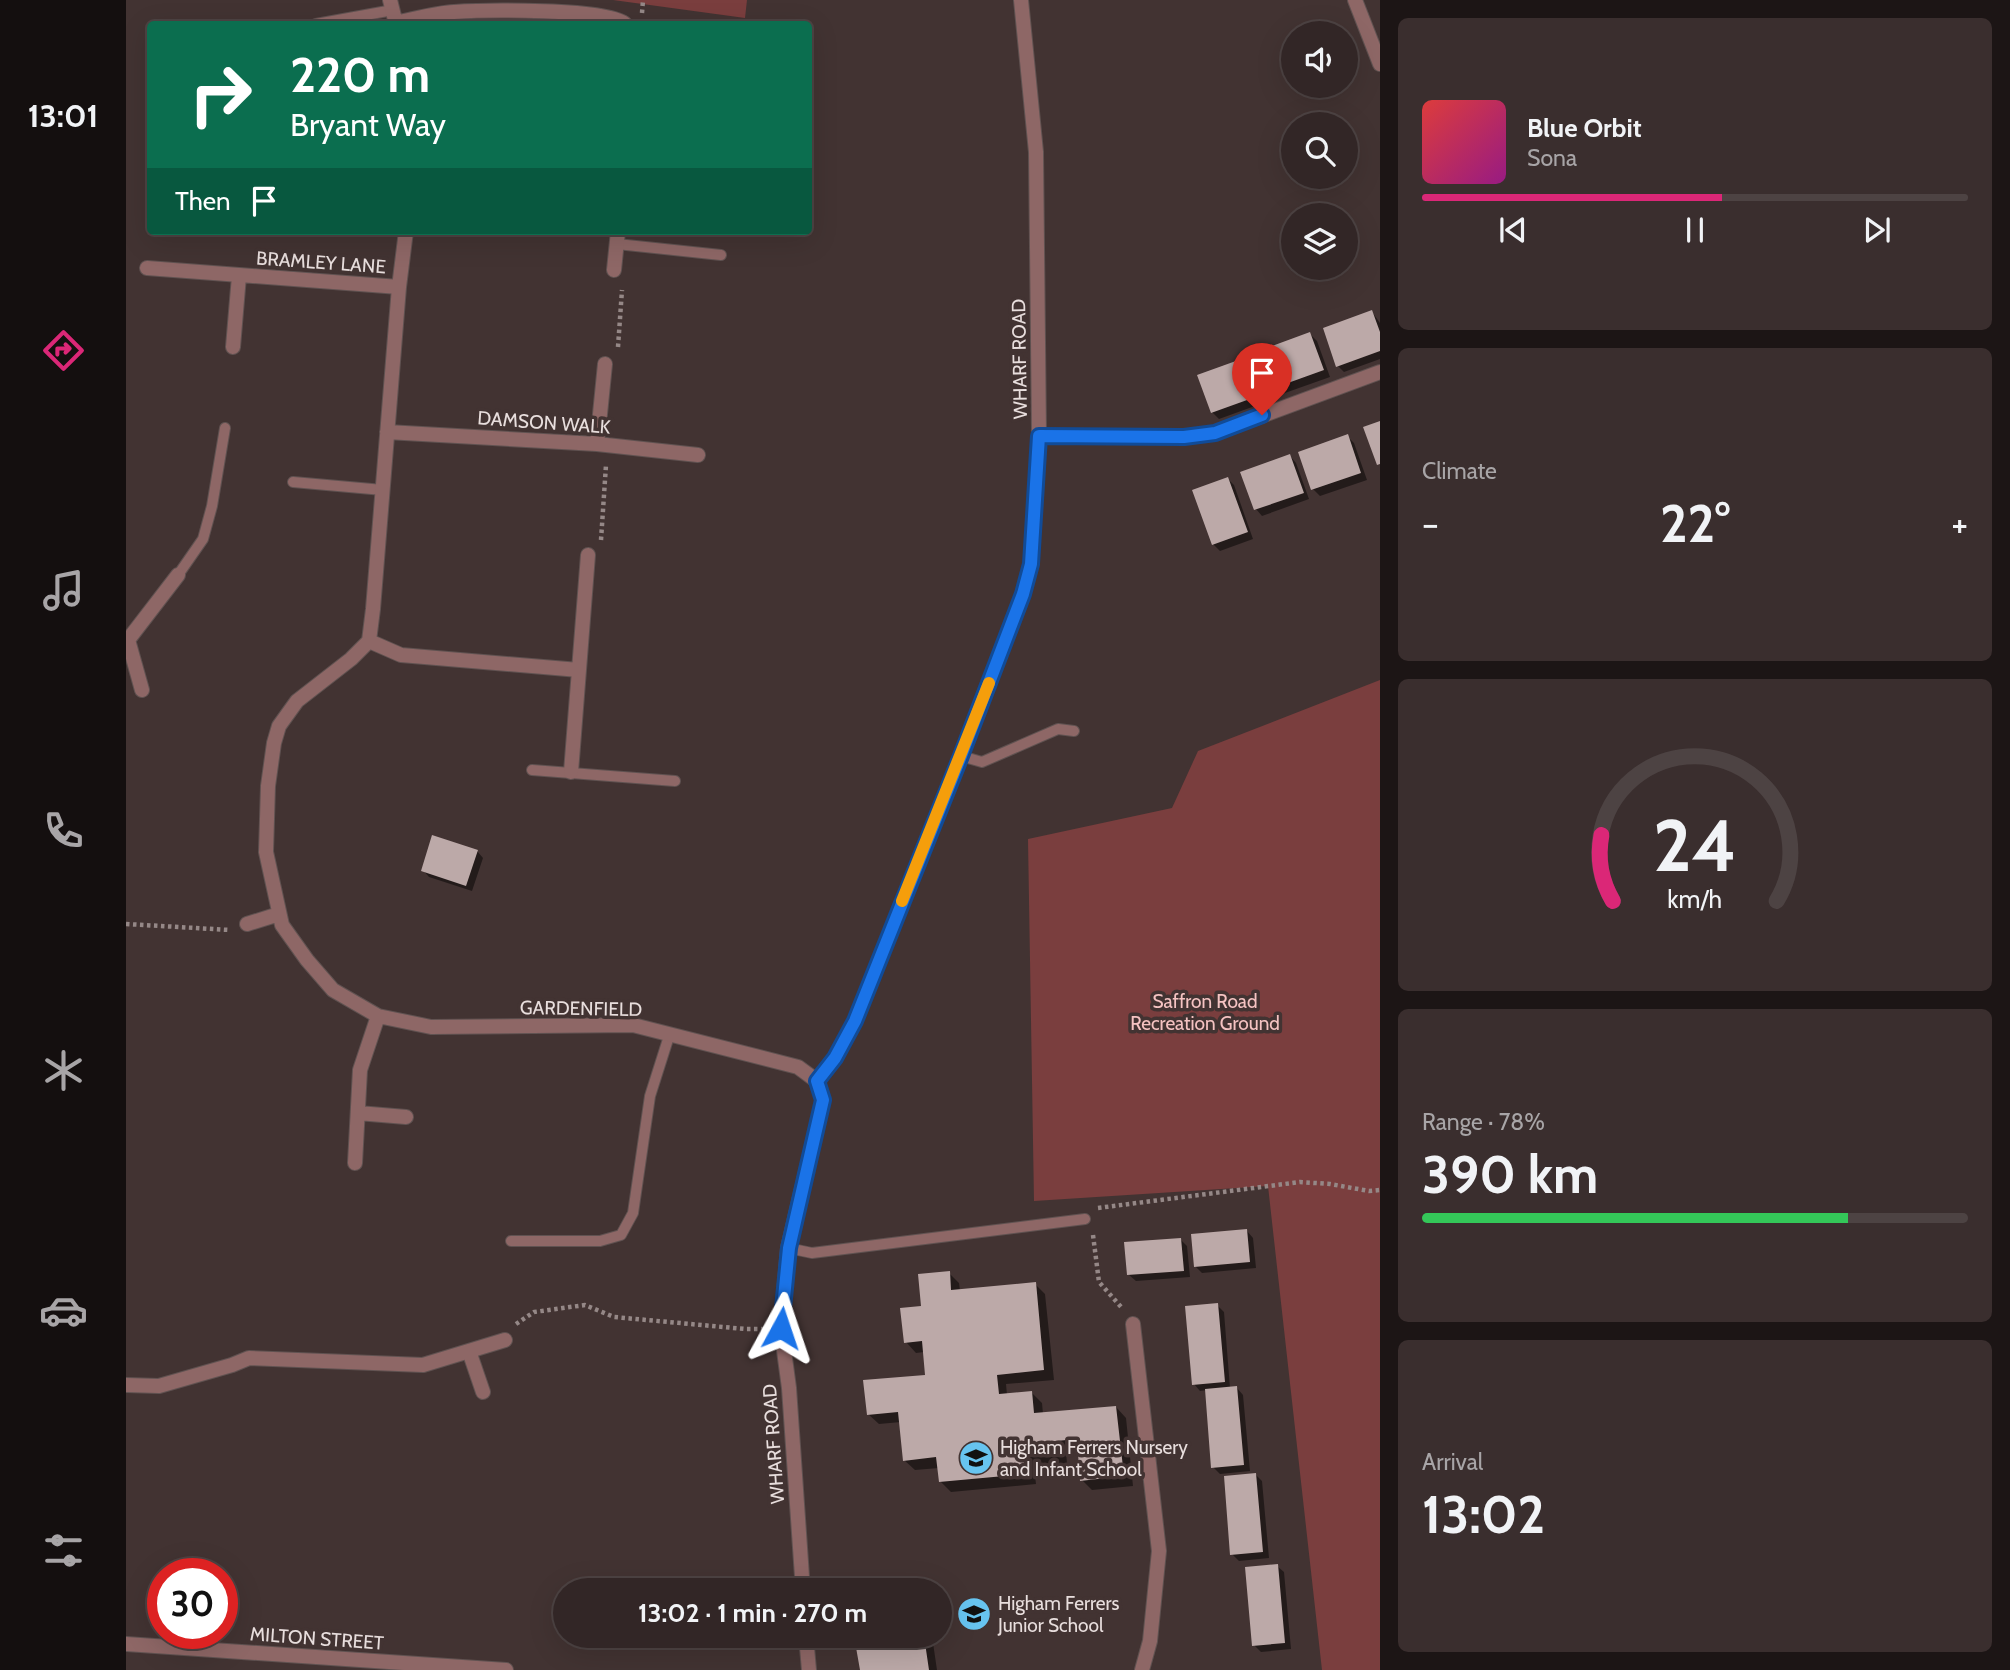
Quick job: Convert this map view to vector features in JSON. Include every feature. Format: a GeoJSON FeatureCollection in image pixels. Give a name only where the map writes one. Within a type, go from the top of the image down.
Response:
{"type":"FeatureCollection","features":[{"type":"Feature","properties":{"kind":"street","name":"WHARF ROAD"},"geometry":{"type":"LineString","coordinates":[[802,1578],[789,1388],[781,1328],[789,1248],[823,1100],[817,1081],[835,1058],[855,1021],[961,756],[1023,594],[1031,564],[1039,436],[1036,152],[1021,0]]}},
{"type":"Feature","properties":{"kind":"street"},"geometry":{"type":"LineString","coordinates":[[1355,0],[1380,64]]}},
{"type":"Feature","properties":{"kind":"street"},"geometry":{"type":"LineString","coordinates":[[393,14],[512,10],[604,16],[622,21]]}},
{"type":"Feature","properties":{"kind":"street"},"geometry":{"type":"LineString","coordinates":[[406,235],[369,641],[401,655],[579,670]]}},
{"type":"Feature","properties":{"kind":"street"},"geometry":{"type":"LineString","coordinates":[[614,270],[618,238]]}},
{"type":"Feature","properties":{"kind":"street","name":"BRAMLEY LANE"},"geometry":{"type":"LineString","coordinates":[[147,268],[399,287]]}},
{"type":"Feature","properties":{"kind":"street","name":"BRAMLEY LANE"},"geometry":{"type":"LineString","coordinates":[[233,347],[239,276]]}},
{"type":"Feature","properties":{"kind":"street"},"geometry":{"type":"LineString","coordinates":[[597,444],[605,364]]}},
{"type":"Feature","properties":{"kind":"street"},"geometry":{"type":"LineString","coordinates":[[1039,436],[1184,437],[1215,433],[1380,372]]}},
{"type":"Feature","properties":{"kind":"street","name":"DAMSON WALK"},"geometry":{"type":"LineString","coordinates":[[387,432],[597,444],[698,455]]}},
{"type":"Feature","properties":{"kind":"street"},"geometry":{"type":"LineString","coordinates":[[571,772],[588,555]]}},
{"type":"Feature","properties":{"kind":"street"},"geometry":{"type":"LineString","coordinates":[[142,691],[127,640],[178,575]]}},
{"type":"Feature","properties":{"kind":"street","name":"GARDENFIELD"},"geometry":{"type":"LineString","coordinates":[[369,641],[351,659],[297,701],[279,726],[268,786],[266,852],[282,925],[306,960],[333,990],[378,1016],[431,1027],[633,1025],[798,1067],[817,1081]]}},
{"type":"Feature","properties":{"kind":"street"},"geometry":{"type":"LineString","coordinates":[[244,928],[279,914]]}},
{"type":"Feature","properties":{"kind":"street"},"geometry":{"type":"LineString","coordinates":[[355,1163],[359,1070],[378,1016]]}},
{"type":"Feature","properties":{"kind":"street"},"geometry":{"type":"LineString","coordinates":[[358,1113],[406,1117]]}},
{"type":"Feature","properties":{"kind":"street"},"geometry":{"type":"LineString","coordinates":[[1133,1324],[1158,1551],[1150,1641],[1142,1670]]}},
{"type":"Feature","properties":{"kind":"street"},"geometry":{"type":"LineString","coordinates":[[126,1385],[159,1386],[249,1358],[423,1364],[505,1340]]}},
{"type":"Feature","properties":{"kind":"street"},"geometry":{"type":"LineString","coordinates":[[469,1350],[482,1392]]}},
{"type":"Feature","properties":{"kind":"street","name":"MILTON STREET"},"geometry":{"type":"LineString","coordinates":[[126,1644],[506,1670]]}},
{"type":"Feature","properties":{"kind":"street"},"geometry":{"type":"LineString","coordinates":[[807,1648],[809,1670]]}},
{"type":"Feature","properties":{"kind":"lane"},"geometry":{"type":"LineString","coordinates":[[339,21],[393,14]]}},
{"type":"Feature","properties":{"kind":"lane"},"geometry":{"type":"LineString","coordinates":[[618,238],[721,255]]}},
{"type":"Feature","properties":{"kind":"lane"},"geometry":{"type":"LineString","coordinates":[[178,575],[203,539],[212,506],[225,428]]}},
{"type":"Feature","properties":{"kind":"lane"},"geometry":{"type":"LineString","coordinates":[[293,482],[383,490]]}},
{"type":"Feature","properties":{"kind":"lane"},"geometry":{"type":"LineString","coordinates":[[961,756],[982,762],[1058,729],[1074,731]]}},
{"type":"Feature","properties":{"kind":"lane"},"geometry":{"type":"LineString","coordinates":[[533,770],[675,781]]}},
{"type":"Feature","properties":{"kind":"lane"},"geometry":{"type":"LineString","coordinates":[[510,1241],[600,1241],[621,1235],[633,1213],[650,1096],[670,1034]]}},
{"type":"Feature","properties":{"kind":"lane"},"geometry":{"type":"LineString","coordinates":[[789,1248],[812,1253],[1088,1219]]}},
{"type":"Feature","properties":{"kind":"path"},"geometry":{"type":"LineString","coordinates":[[605,364],[617,359],[623,277],[614,270]]}},
{"type":"Feature","properties":{"kind":"path"},"geometry":{"type":"LineString","coordinates":[[588,555],[601,547],[606,461],[597,444]]}},
{"type":"Feature","properties":{"kind":"path"},"geometry":{"type":"LineString","coordinates":[[126,924],[244,928]]}},
{"type":"Feature","properties":{"kind":"path"},"geometry":{"type":"LineString","coordinates":[[1133,1324],[1118,1302],[1099,1282],[1088,1219],[1091,1209],[1300,1182],[1380,1190]]}},
{"type":"Feature","properties":{"kind":"path"},"geometry":{"type":"LineString","coordinates":[[505,1340],[516,1324],[534,1312],[585,1305],[614,1317],[746,1329],[781,1328]]}},
{"type":"Feature","properties":{"kind":"green space"},"geometry":{"type":"Polygon","coordinates":[[[613,0],[747,0],[745,18],[613,0]]]}},
{"type":"Feature","properties":{"kind":"green space","name":"Saffron Road Recreation Ground"},"geometry":{"type":"Polygon","coordinates":[[[1380,680],[1380,1670],[1322,1670],[1268,1186],[1034,1201],[1028,839],[1172,808],[1198,751],[1380,680]]]}},
{"type":"Feature","properties":{"kind":"building"},"geometry":{"type":"Polygon","coordinates":[[[1372,310],[1380,332],[1380,351],[1336,367],[1323,328],[1372,310]]]}},
{"type":"Feature","properties":{"kind":"building"},"geometry":{"type":"Polygon","coordinates":[[[1310,332],[1324,370],[1274,388],[1261,350],[1310,332]]]}},
{"type":"Feature","properties":{"kind":"building"},"geometry":{"type":"Polygon","coordinates":[[[1247,357],[1261,395],[1211,413],[1197,375],[1247,357]]]}},
{"type":"Feature","properties":{"kind":"building"},"geometry":{"type":"Polygon","coordinates":[[[1380,421],[1380,464],[1377,465],[1363,427],[1380,421]]]}},
{"type":"Feature","properties":{"kind":"building"},"geometry":{"type":"Polygon","coordinates":[[[1348,434],[1361,473],[1311,490],[1298,452],[1348,434]]]}},
{"type":"Feature","properties":{"kind":"building"},"geometry":{"type":"Polygon","coordinates":[[[1290,454],[1304,493],[1254,510],[1240,472],[1290,454]]]}},
{"type":"Feature","properties":{"kind":"building"},"geometry":{"type":"Polygon","coordinates":[[[1228,477],[1248,532],[1212,545],[1192,490],[1228,477]]]}},
{"type":"Feature","properties":{"kind":"building"},"geometry":{"type":"Polygon","coordinates":[[[432,835],[478,850],[466,886],[421,871],[432,835]]]}},
{"type":"Feature","properties":{"kind":"building"},"geometry":{"type":"Polygon","coordinates":[[[1247,1229],[1250,1262],[1194,1267],[1191,1234],[1247,1229]]]}},
{"type":"Feature","properties":{"kind":"building"},"geometry":{"type":"Polygon","coordinates":[[[1181,1238],[1184,1271],[1127,1275],[1124,1242],[1181,1238]]]}},
{"type":"Feature","properties":{"kind":"building"},"geometry":{"type":"Polygon","coordinates":[[[950,1271],[951,1290],[1036,1282],[1044,1370],[997,1375],[999,1394],[1032,1391],[1034,1413],[1116,1406],[1124,1476],[1080,1481],[1077,1439],[1056,1441],[1058,1454],[1025,1457],[1027,1474],[939,1482],[936,1457],[903,1461],[898,1412],[867,1415],[863,1380],[925,1375],[922,1341],[904,1343],[900,1308],[921,1306],[918,1274],[950,1271]]]}},
{"type":"Feature","properties":{"kind":"building"},"geometry":{"type":"Polygon","coordinates":[[[1218,1303],[1225,1382],[1192,1385],[1185,1306],[1218,1303]]]}},
{"type":"Feature","properties":{"kind":"building"},"geometry":{"type":"Polygon","coordinates":[[[1237,1386],[1244,1465],[1211,1468],[1205,1389],[1237,1386]]]}},
{"type":"Feature","properties":{"kind":"building"},"geometry":{"type":"Polygon","coordinates":[[[1256,1473],[1263,1552],[1230,1555],[1224,1476],[1256,1473]]]}},
{"type":"Feature","properties":{"kind":"building"},"geometry":{"type":"Polygon","coordinates":[[[1278,1564],[1285,1643],[1252,1646],[1245,1567],[1278,1564]]]}},
{"type":"Feature","properties":{"kind":"building"},"geometry":{"type":"Polygon","coordinates":[[[856,1648],[926,1648],[929,1670],[860,1670],[856,1648]]]}},
{"type":"Feature","properties":{"kind":"slow traffic"},"geometry":{"type":"LineString","coordinates":[[902,901],[989,683]]}},
{"type":"Feature","properties":{"kind":"place","name":"Higham Ferrers Nursery and Infant School"},"geometry":{"type":"Point","coordinates":[976,1458]}},
{"type":"Feature","properties":{"kind":"place","name":"Higham Ferrers Junior School"},"geometry":{"type":"Point","coordinates":[974,1614]}},
{"type":"Feature","properties":{"kind":"route"},"geometry":{"type":"LineString","coordinates":[[781,1328],[789,1248],[823,1100],[817,1081],[835,1058],[855,1021],[1023,594],[1031,564],[1039,436],[1184,437],[1215,433],[1262,415]]}}]}
